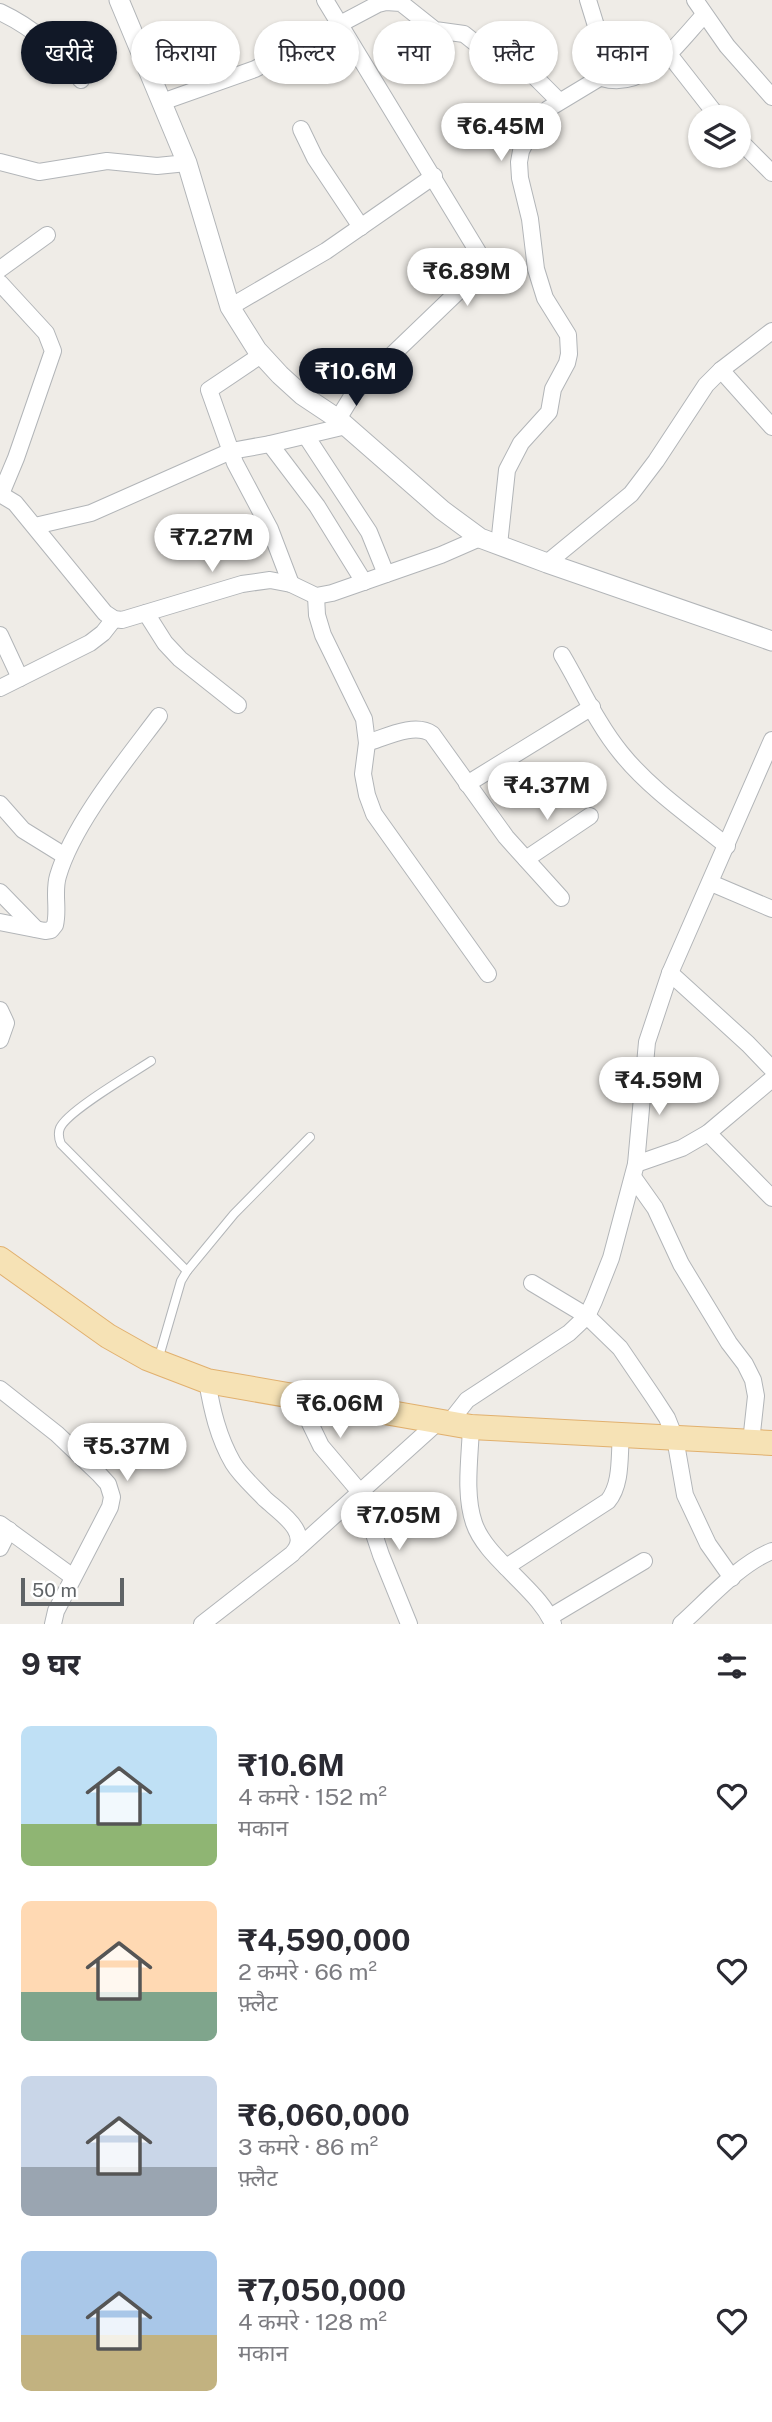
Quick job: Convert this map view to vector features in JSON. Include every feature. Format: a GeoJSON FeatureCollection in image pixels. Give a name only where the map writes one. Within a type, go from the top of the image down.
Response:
{"type":"FeatureCollection","features":[{"type":"Feature","properties":{"kind":"main road"},"geometry":{"type":"LineString","coordinates":[[0,1259],[108,1336],[157,1363],[207,1381],[453,1424],[762,1442]]}},
{"type":"Feature","properties":{"kind":"street"},"geometry":{"type":"LineString","coordinates":[[119,0],[187,163],[230,307],[261,355],[302,395],[342,423],[442,510],[480,538],[547,564],[772,641]]}},
{"type":"Feature","properties":{"kind":"street"},"geometry":{"type":"LineString","coordinates":[[325,0],[337,21]]}},
{"type":"Feature","properties":{"kind":"street"},"geometry":{"type":"LineString","coordinates":[[588,0],[594,21]]}},
{"type":"Feature","properties":{"kind":"street"},"geometry":{"type":"LineString","coordinates":[[695,0],[739,61],[772,97]]}},
{"type":"Feature","properties":{"kind":"street"},"geometry":{"type":"LineString","coordinates":[[343,21],[366,5],[401,3],[435,30],[464,33],[488,52],[532,74],[559,101]]}},
{"type":"Feature","properties":{"kind":"street"},"geometry":{"type":"LineString","coordinates":[[0,12],[21,21]]}},
{"type":"Feature","properties":{"kind":"street"},"geometry":{"type":"LineString","coordinates":[[673,48],[704,15]]}},
{"type":"Feature","properties":{"kind":"street"},"geometry":{"type":"LineString","coordinates":[[35,526],[92,513],[231,451],[306,436],[342,423],[354,393],[468,282],[480,266],[478,251],[359,56]]}},
{"type":"Feature","properties":{"kind":"street"},"geometry":{"type":"LineString","coordinates":[[673,59],[709,105]]}},
{"type":"Feature","properties":{"kind":"street"},"geometry":{"type":"LineString","coordinates":[[162,102],[254,68]]}},
{"type":"Feature","properties":{"kind":"street"},"geometry":{"type":"LineString","coordinates":[[499,545],[507,470],[521,443],[549,412],[553,389],[569,354],[568,335],[540,286],[519,162],[532,129],[548,109],[591,84]]}},
{"type":"Feature","properties":{"kind":"street"},"geometry":{"type":"LineString","coordinates":[[301,129],[315,158],[361,227]]}},
{"type":"Feature","properties":{"kind":"street"},"geometry":{"type":"LineString","coordinates":[[751,152],[772,173]]}},
{"type":"Feature","properties":{"kind":"street"},"geometry":{"type":"LineString","coordinates":[[0,162],[38,172],[107,161],[157,166],[187,163]]}},
{"type":"Feature","properties":{"kind":"street"},"geometry":{"type":"LineString","coordinates":[[230,307],[326,251],[434,176]]}},
{"type":"Feature","properties":{"kind":"street"},"geometry":{"type":"LineString","coordinates":[[0,269],[47,235]]}},
{"type":"Feature","properties":{"kind":"street"},"geometry":{"type":"LineString","coordinates":[[0,283],[46,333],[53,351],[1,494],[15,503],[105,613],[114,619],[122,620],[242,584],[270,580],[291,584],[316,596],[441,555],[480,538]]}},
{"type":"Feature","properties":{"kind":"street"},"geometry":{"type":"LineString","coordinates":[[547,564],[631,494],[695,400],[721,370],[772,331]]}},
{"type":"Feature","properties":{"kind":"street"},"geometry":{"type":"LineString","coordinates":[[261,355],[209,390],[231,451],[270,529],[291,584]]}},
{"type":"Feature","properties":{"kind":"street"},"geometry":{"type":"LineString","coordinates":[[721,370],[769,418]]}},
{"type":"Feature","properties":{"kind":"street"},"geometry":{"type":"LineString","coordinates":[[306,436],[369,532],[386,574]]}},
{"type":"Feature","properties":{"kind":"street"},"geometry":{"type":"LineString","coordinates":[[271,444],[317,506],[364,582]]}},
{"type":"Feature","properties":{"kind":"street"},"geometry":{"type":"LineString","coordinates":[[316,596],[317,615],[323,635],[364,719],[367,743],[363,774],[373,814],[488,974]]}},
{"type":"Feature","properties":{"kind":"street"},"geometry":{"type":"LineString","coordinates":[[146,613],[165,643],[180,659],[237,705]]}},
{"type":"Feature","properties":{"kind":"street"},"geometry":{"type":"LineString","coordinates":[[0,688],[90,643],[103,633],[114,619]]}},
{"type":"Feature","properties":{"kind":"street"},"geometry":{"type":"LineString","coordinates":[[0,635],[20,678]]}},
{"type":"Feature","properties":{"kind":"street"},"geometry":{"type":"LineString","coordinates":[[562,655],[619,751],[637,771],[727,846]]}},
{"type":"Feature","properties":{"kind":"street"},"geometry":{"type":"LineString","coordinates":[[467,784],[592,707]]}},
{"type":"Feature","properties":{"kind":"street"},"geometry":{"type":"LineString","coordinates":[[0,922],[51,930],[55,925],[56,885],[65,856],[81,827],[159,716]]}},
{"type":"Feature","properties":{"kind":"street"},"geometry":{"type":"LineString","coordinates":[[367,743],[417,728],[426,730],[438,741],[506,837],[561,898]]}},
{"type":"Feature","properties":{"kind":"street"},"geometry":{"type":"LineString","coordinates":[[203,1624],[297,1549],[360,1492],[453,1424],[467,1400],[544,1351],[587,1316],[611,1258],[635,1171],[647,1042],[670,973],[772,740]]}},
{"type":"Feature","properties":{"kind":"street"},"geometry":{"type":"LineString","coordinates":[[0,804],[23,830],[65,856]]}},
{"type":"Feature","properties":{"kind":"street"},"geometry":{"type":"LineString","coordinates":[[526,859],[590,816]]}},
{"type":"Feature","properties":{"kind":"street"},"geometry":{"type":"LineString","coordinates":[[710,883],[772,909]]}},
{"type":"Feature","properties":{"kind":"street"},"geometry":{"type":"LineString","coordinates":[[0,892],[36,929]]}},
{"type":"Feature","properties":{"kind":"street"},"geometry":{"type":"LineString","coordinates":[[670,973],[772,1069]]}},
{"type":"Feature","properties":{"kind":"street"},"geometry":{"type":"LineString","coordinates":[[0,1010],[6,1023],[0,1040]]}},
{"type":"Feature","properties":{"kind":"street"},"geometry":{"type":"LineString","coordinates":[[635,1171],[708,1133],[772,1079]]}},
{"type":"Feature","properties":{"kind":"street"},"geometry":{"type":"LineString","coordinates":[[708,1133],[770,1193]]}},
{"type":"Feature","properties":{"kind":"street"},"geometry":{"type":"LineString","coordinates":[[635,1171],[681,1264],[753,1380],[762,1442]]}},
{"type":"Feature","properties":{"kind":"street"},"geometry":{"type":"LineString","coordinates":[[532,1283],[587,1316],[620,1348],[667,1418],[675,1438],[685,1495],[708,1544],[732,1578]]}},
{"type":"Feature","properties":{"kind":"street"},"geometry":{"type":"LineString","coordinates":[[207,1381],[215,1420],[234,1465],[267,1501],[289,1520],[297,1531],[297,1549]]}},
{"type":"Feature","properties":{"kind":"street"},"geometry":{"type":"LineString","coordinates":[[0,1389],[57,1434],[108,1484],[111,1497],[110,1507],[56,1611],[53,1624]]}},
{"type":"Feature","properties":{"kind":"street"},"geometry":{"type":"LineString","coordinates":[[302,1399],[321,1446],[360,1492],[408,1624]]}},
{"type":"Feature","properties":{"kind":"street"},"geometry":{"type":"LineString","coordinates":[[453,1424],[469,1472],[474,1524],[487,1545],[538,1600],[552,1621],[644,1561]]}},
{"type":"Feature","properties":{"kind":"street"},"geometry":{"type":"LineString","coordinates":[[506,1567],[608,1501],[614,1494],[617,1483],[621,1435]]}},
{"type":"Feature","properties":{"kind":"street"},"geometry":{"type":"LineString","coordinates":[[0,1548],[4,1527],[74,1577]]}},
{"type":"Feature","properties":{"kind":"street"},"geometry":{"type":"LineString","coordinates":[[681,1624],[732,1578],[772,1551]]}},
{"type":"Feature","properties":{"kind":"lane"},"geometry":{"type":"LineString","coordinates":[[150,1061],[64,1122],[59,1129],[59,1137],[61,1144],[187,1271]]}},
{"type":"Feature","properties":{"kind":"lane"},"geometry":{"type":"LineString","coordinates":[[157,1363],[181,1281],[187,1271],[234,1214],[310,1137]]}}]}
